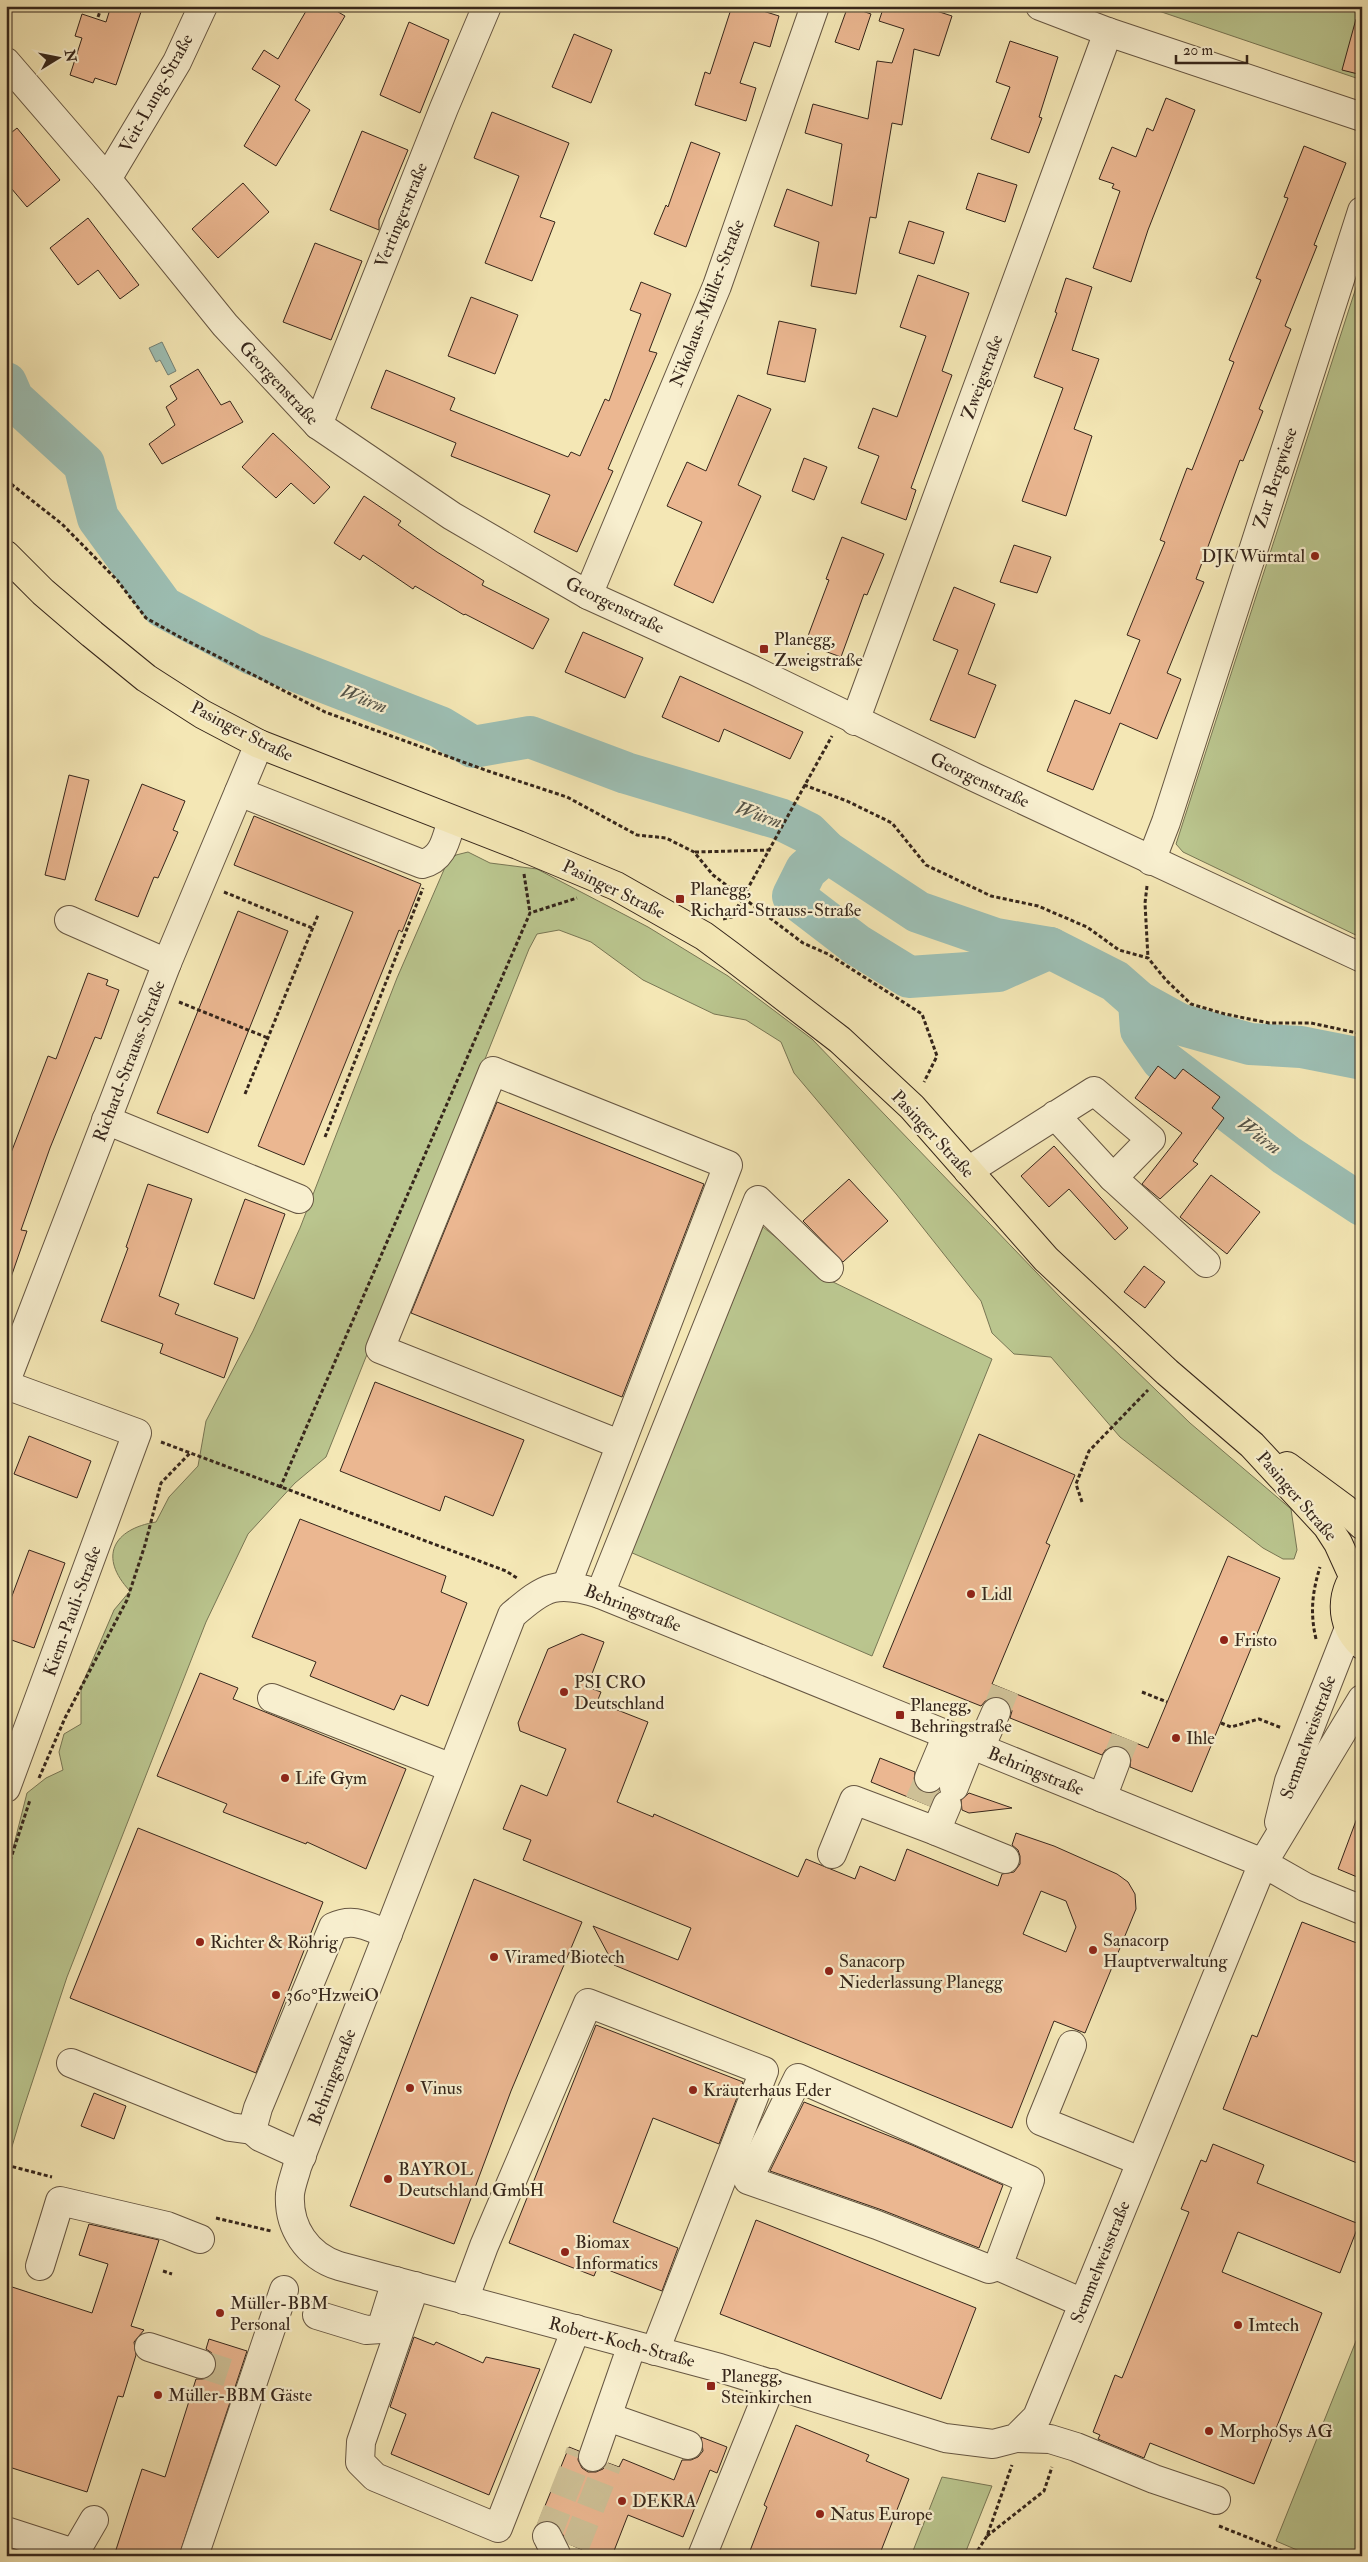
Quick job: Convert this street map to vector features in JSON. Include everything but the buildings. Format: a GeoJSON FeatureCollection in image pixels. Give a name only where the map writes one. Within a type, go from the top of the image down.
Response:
{"type":"FeatureCollection","features":[{"type":"Feature","properties":{"kind":"main road","name":"Pasinger Straße"},"geometry":{"type":"LineString","coordinates":[[6,555],[43,592],[146,678],[202,714],[259,744],[518,845],[616,886],[706,938],[840,1040],[912,1107],[1046,1259],[1167,1372],[1252,1445],[1327,1526],[1358,1571]]}},
{"type":"Feature","properties":{"kind":"main road","name":"Pasinger Straße"},"geometry":{"type":"LineString","coordinates":[[1252,1445],[1304,1476],[1362,1525]]}},
{"type":"Feature","properties":{"kind":"main road"},"geometry":{"type":"LineString","coordinates":[[1355,1636],[1345,1615],[1344,1602],[1347,1588],[1358,1571]]}},
{"type":"Feature","properties":{"kind":"street","name":"Veit-Lung-Straße"},"geometry":{"type":"LineString","coordinates":[[107,178],[177,62],[203,6]]}},
{"type":"Feature","properties":{"kind":"street","name":"Vertingerstraße"},"geometry":{"type":"LineString","coordinates":[[318,425],[444,108],[487,6]]}},
{"type":"Feature","properties":{"kind":"street","name":"Nikolaus-Müller-Straße"},"geometry":{"type":"LineString","coordinates":[[588,595],[717,286],[815,6]]}},
{"type":"Feature","properties":{"kind":"street"},"geometry":{"type":"LineString","coordinates":[[1040,6],[1108,32],[1362,117]]}},
{"type":"Feature","properties":{"kind":"street","name":"Zweigstraße"},"geometry":{"type":"LineString","coordinates":[[856,721],[1108,32]]}},
{"type":"Feature","properties":{"kind":"street","name":"Georgenstraße"},"geometry":{"type":"LineString","coordinates":[[6,62],[107,178],[225,325],[318,425],[452,516],[588,595],[753,670],[856,721],[1362,958]]}},
{"type":"Feature","properties":{"kind":"street","name":"Zur Bergwiese"},"geometry":{"type":"LineString","coordinates":[[1151,860],[1166,822],[1362,211]]}},
{"type":"Feature","properties":{"kind":"street","name":"Richard-Strauss-Straße"},"geometry":{"type":"LineString","coordinates":[[6,1383],[155,992],[259,744]]}},
{"type":"Feature","properties":{"kind":"street"},"geometry":{"type":"LineString","coordinates":[[239,792],[422,864],[433,862],[439,855],[452,820]]}},
{"type":"Feature","properties":{"kind":"street"},"geometry":{"type":"LineString","coordinates":[[69,920],[167,963]]}},
{"type":"Feature","properties":{"kind":"street"},"geometry":{"type":"LineString","coordinates":[[566,1587],[619,1444],[728,1165],[493,1071],[380,1349],[619,1444]]}},
{"type":"Feature","properties":{"kind":"street"},"geometry":{"type":"LineString","coordinates":[[968,1171],[1094,1091],[1152,1139],[1113,1178]]}},
{"type":"Feature","properties":{"kind":"street"},"geometry":{"type":"LineString","coordinates":[[1055,1116],[1113,1178],[1206,1264]]}},
{"type":"Feature","properties":{"kind":"street"},"geometry":{"type":"LineString","coordinates":[[106,1120],[299,1199]]}},
{"type":"Feature","properties":{"kind":"street"},"geometry":{"type":"LineString","coordinates":[[600,1594],[758,1200],[829,1268]]}},
{"type":"Feature","properties":{"kind":"street"},"geometry":{"type":"LineString","coordinates":[[6,1383],[138,1433]]}},
{"type":"Feature","properties":{"kind":"street","name":"Kiem-Pauli-Straße"},"geometry":{"type":"LineString","coordinates":[[18,1793],[138,1433]]}},
{"type":"Feature","properties":{"kind":"street","name":"Behringstraße"},"geometry":{"type":"LineString","coordinates":[[301,2237],[294,2224],[290,2193],[302,2156],[512,1615],[538,1593],[575,1586],[600,1594],[1102,1798],[1268,1854],[1305,1887],[1362,1910]]}},
{"type":"Feature","properties":{"kind":"street","name":"Semmelweisstraße"},"geometry":{"type":"LineString","coordinates":[[1016,2438],[1037,2417],[1140,2161],[1268,1854],[1289,1781],[1355,1636]]}},
{"type":"Feature","properties":{"kind":"street"},"geometry":{"type":"LineString","coordinates":[[272,1698],[452,1768]]}},
{"type":"Feature","properties":{"kind":"street","name":"Semmelweisstraße"},"geometry":{"type":"LineString","coordinates":[[1268,1854],[1362,1699]]}},
{"type":"Feature","properties":{"kind":"street"},"geometry":{"type":"LineString","coordinates":[[920,1800],[966,1742],[996,1712]]}},
{"type":"Feature","properties":{"kind":"street"},"geometry":{"type":"LineString","coordinates":[[936,1831],[950,1796],[966,1742]]}},
{"type":"Feature","properties":{"kind":"street"},"geometry":{"type":"LineString","coordinates":[[1102,1798],[1116,1761]]}},
{"type":"Feature","properties":{"kind":"street"},"geometry":{"type":"LineString","coordinates":[[832,1854],[854,1800],[920,1800]]}},
{"type":"Feature","properties":{"kind":"street"},"geometry":{"type":"LineString","coordinates":[[920,1800],[936,1831],[1005,1859]]}},
{"type":"Feature","properties":{"kind":"street"},"geometry":{"type":"LineString","coordinates":[[252,2130],[258,2108],[334,1927],[346,1921],[359,1923],[388,1934]]}},
{"type":"Feature","properties":{"kind":"street"},"geometry":{"type":"LineString","coordinates":[[464,2300],[484,2246],[588,2003],[764,2071],[598,2446],[688,2446]]}},
{"type":"Feature","properties":{"kind":"street"},"geometry":{"type":"LineString","coordinates":[[1072,2045],[1040,2121],[1140,2161]]}},
{"type":"Feature","properties":{"kind":"street"},"geometry":{"type":"LineString","coordinates":[[71,2063],[230,2127],[252,2130],[260,2137],[302,2156]]}},
{"type":"Feature","properties":{"kind":"street"},"geometry":{"type":"LineString","coordinates":[[998,2266],[1030,2180],[798,2078],[748,2180],[877,2225],[989,2268],[998,2266],[1083,2303]]}},
{"type":"Feature","properties":{"kind":"street"},"geometry":{"type":"LineString","coordinates":[[40,2266],[60,2202],[168,2226],[200,2239]]}},
{"type":"Feature","properties":{"kind":"street","name":"Robert-Koch-Straße"},"geometry":{"type":"LineString","coordinates":[[301,2237],[311,2251],[327,2262],[772,2383]]}},
{"type":"Feature","properties":{"kind":"street"},"geometry":{"type":"LineString","coordinates":[[317,2315],[366,2330],[381,2329],[406,2284]]}},
{"type":"Feature","properties":{"kind":"street"},"geometry":{"type":"LineString","coordinates":[[406,2284],[361,2442],[360,2462],[375,2477],[498,2528],[576,2329]]}},
{"type":"Feature","properties":{"kind":"street"},"geometry":{"type":"LineString","coordinates":[[194,2556],[284,2290]]}},
{"type":"Feature","properties":{"kind":"street"},"geometry":{"type":"LineString","coordinates":[[149,2347],[201,2364]]}},
{"type":"Feature","properties":{"kind":"street"},"geometry":{"type":"LineString","coordinates":[[702,2556],[731,2462],[772,2383],[945,2438],[993,2444],[1016,2438],[1050,2439],[1076,2447],[1154,2479],[1216,2500]]}},
{"type":"Feature","properties":{"kind":"street"},"geometry":{"type":"LineString","coordinates":[[6,2531],[73,2554],[94,2520]]}},
{"type":"Feature","properties":{"kind":"path"},"geometry":{"type":"LineString","coordinates":[[98,17],[102,6]]}},
{"type":"Feature","properties":{"kind":"path"},"geometry":{"type":"LineString","coordinates":[[6,480],[62,524],[117,580],[146,618],[186,640],[325,712],[488,771],[567,796],[637,835],[666,838],[694,852],[713,875],[803,944],[828,954],[922,1014],[937,1056],[912,1107]]}},
{"type":"Feature","properties":{"kind":"path"},"geometry":{"type":"LineString","coordinates":[[743,899],[771,850],[795,800],[833,734],[856,721]]}},
{"type":"Feature","properties":{"kind":"path"},"geometry":{"type":"LineString","coordinates":[[804,785],[847,801],[892,823],[926,864],[991,896],[1038,906],[1087,926],[1119,950],[1148,958],[1166,980],[1191,1004],[1225,1014],[1269,1023],[1311,1023],[1362,1034]]}},
{"type":"Feature","properties":{"kind":"path"},"geometry":{"type":"LineString","coordinates":[[518,845],[530,913]]}},
{"type":"Feature","properties":{"kind":"path"},"geometry":{"type":"LineString","coordinates":[[694,852],[771,850]]}},
{"type":"Feature","properties":{"kind":"path"},"geometry":{"type":"LineString","coordinates":[[1148,958],[1145,902],[1151,860]]}},
{"type":"Feature","properties":{"kind":"path"},"geometry":{"type":"LineString","coordinates":[[325,1137],[433,862]]}},
{"type":"Feature","properties":{"kind":"path"},"geometry":{"type":"LineString","coordinates":[[201,882],[312,928]]}},
{"type":"Feature","properties":{"kind":"path"},"geometry":{"type":"LineString","coordinates":[[245,1094],[318,915]]}},
{"type":"Feature","properties":{"kind":"path"},"geometry":{"type":"LineString","coordinates":[[155,992],[268,1038]]}},
{"type":"Feature","properties":{"kind":"path"},"geometry":{"type":"LineString","coordinates":[[1082,1502],[1076,1484],[1089,1451],[1167,1372]]}},
{"type":"Feature","properties":{"kind":"path"},"geometry":{"type":"LineString","coordinates":[[138,1433],[506,1571],[538,1593]]}},
{"type":"Feature","properties":{"kind":"path"},"geometry":{"type":"LineString","coordinates":[[38,1781],[65,1718],[127,1600],[145,1545],[161,1483],[190,1453]]}},
{"type":"Feature","properties":{"kind":"path"},"geometry":{"type":"LineString","coordinates":[[1316,1644],[1312,1618],[1312,1593],[1321,1564]]}},
{"type":"Feature","properties":{"kind":"path"},"geometry":{"type":"LineString","coordinates":[[1142,1692],[1167,1702]]}},
{"type":"Feature","properties":{"kind":"path"},"geometry":{"type":"LineString","coordinates":[[1220,1722],[1231,1727],[1259,1719],[1284,1729]]}},
{"type":"Feature","properties":{"kind":"path"},"geometry":{"type":"LineString","coordinates":[[6,1874],[18,1793]]}},
{"type":"Feature","properties":{"kind":"path"},"geometry":{"type":"LineString","coordinates":[[163,2271],[172,2274]]}},
{"type":"Feature","properties":{"kind":"path"},"geometry":{"type":"LineString","coordinates":[[974,2556],[987,2536],[1012,2467],[1016,2438]]}},
{"type":"Feature","properties":{"kind":"path"},"geometry":{"type":"LineString","coordinates":[[987,2536],[1044,2491],[1053,2464]]}},
{"type":"Feature","properties":{"kind":"green space"},"geometry":{"type":"Polygon","coordinates":[[[1144,6],[1362,6],[1362,80],[1144,6]]]}},
{"type":"Feature","properties":{"kind":"green space","name":"DJK Würmtal"},"geometry":{"type":"Polygon","coordinates":[[[1362,269],[1362,938],[1183,852],[1176,844],[1362,269]]]}},
{"type":"Feature","properties":{"kind":"green space"},"geometry":{"type":"Polygon","coordinates":[[[468,852],[490,863],[537,869],[648,927],[728,976],[812,1039],[1062,1299],[1190,1423],[1291,1509],[1297,1550],[1294,1559],[1283,1559],[1263,1548],[1120,1437],[1051,1357],[1014,1354],[992,1333],[981,1301],[897,1195],[794,1073],[781,1042],[746,1020],[714,1014],[643,980],[591,942],[559,930],[537,934],[529,949],[326,1457],[295,1483],[248,1534],[206,1622],[67,1977],[6,2167],[6,1876],[27,1793],[46,1778],[63,1770],[59,1752],[64,1734],[81,1724],[81,1687],[114,1610],[130,1591],[120,1579],[115,1567],[113,1556],[115,1546],[120,1538],[129,1531],[156,1522],[169,1497],[198,1466],[206,1421],[253,1331],[300,1228],[397,978],[446,865],[456,855],[468,852]]]}},
{"type":"Feature","properties":{"kind":"green space"},"geometry":{"type":"Polygon","coordinates":[[[763,1227],[831,1281],[992,1359],[872,1656],[630,1552],[763,1227]]]}},
{"type":"Feature","properties":{"kind":"green space"},"geometry":{"type":"Polygon","coordinates":[[[1362,2326],[1362,2556],[1311,2556],[1276,2541],[1362,2326]]]}},
{"type":"Feature","properties":{"kind":"green space"},"geometry":{"type":"Polygon","coordinates":[[[942,2477],[992,2486],[964,2556],[911,2556],[942,2477]]]}},
{"type":"Feature","properties":{"kind":"water"},"geometry":{"type":"Polygon","coordinates":[[[162,342],[176,371],[168,375],[160,360],[156,362],[149,348],[162,342]]]}},
{"type":"Feature","properties":{"kind":"waterway","name":"Würm"},"geometry":{"type":"LineString","coordinates":[[6,383],[13,399],[84,464],[98,518],[163,607],[252,654],[440,727],[473,747],[530,737],[626,773],[780,819],[808,833],[827,852],[918,912],[996,939],[1050,948],[1115,981],[1139,1002],[1179,1024],[1250,1044],[1301,1047],[1362,1059]]}},
{"type":"Feature","properties":{"kind":"waterway","name":"Würm"},"geometry":{"type":"LineString","coordinates":[[827,852],[806,870],[793,896],[857,945],[909,977],[998,971],[1050,948]]}},
{"type":"Feature","properties":{"kind":"waterway","name":"Würm"},"geometry":{"type":"LineString","coordinates":[[1139,1002],[1141,1030],[1162,1060],[1286,1155],[1362,1205]]}},
{"type":"Feature","properties":{"kind":"tunnel"},"geometry":{"type":"LineString","coordinates":[[996,1712],[1005,1689]]}},
{"type":"Feature","properties":{"kind":"tunnel"},"geometry":{"type":"LineString","coordinates":[[1116,1761],[1125,1738]]}},
{"type":"Feature","properties":{"kind":"tunnel"},"geometry":{"type":"LineString","coordinates":[[919,1802],[929,1778]]}},
{"type":"Feature","properties":{"kind":"tunnel"},"geometry":{"type":"LineString","coordinates":[[201,2364],[244,2378]]}},
{"type":"Feature","properties":{"kind":"tunnel"},"geometry":{"type":"LineString","coordinates":[[547,2536],[580,2452]]}},
{"type":"Feature","properties":{"kind":"tunnel"},"geometry":{"type":"LineString","coordinates":[[575,2547],[608,2463]]}},
{"type":"Feature","properties":{"kind":"place","name":"DJK Würmtal"},"geometry":{"type":"Point","coordinates":[1315,556]}},
{"type":"Feature","properties":{"kind":"place","name":"Planegg, Zweigstraße"},"geometry":{"type":"Point","coordinates":[764,649]}},
{"type":"Feature","properties":{"kind":"place","name":"Planegg, Richard-Strauss-Straße"},"geometry":{"type":"Point","coordinates":[680,899]}},
{"type":"Feature","properties":{"kind":"place","name":"Lidl"},"geometry":{"type":"Point","coordinates":[971,1594]}},
{"type":"Feature","properties":{"kind":"place","name":"Fristo"},"geometry":{"type":"Point","coordinates":[1224,1640]}},
{"type":"Feature","properties":{"kind":"place","name":"PSI CRO Deutschland"},"geometry":{"type":"Point","coordinates":[564,1692]}},
{"type":"Feature","properties":{"kind":"place","name":"Planegg, Behringstraße"},"geometry":{"type":"Point","coordinates":[900,1715]}},
{"type":"Feature","properties":{"kind":"place","name":"Ihle"},"geometry":{"type":"Point","coordinates":[1176,1738]}},
{"type":"Feature","properties":{"kind":"place","name":"Life Gym"},"geometry":{"type":"Point","coordinates":[285,1778]}},
{"type":"Feature","properties":{"kind":"place","name":"Richter & Röhrig"},"geometry":{"type":"Point","coordinates":[200,1942]}},
{"type":"Feature","properties":{"kind":"place","name":"Sanacorp Hauptverwaltung"},"geometry":{"type":"Point","coordinates":[1093,1950]}},
{"type":"Feature","properties":{"kind":"place","name":"Viramed Biotech"},"geometry":{"type":"Point","coordinates":[494,1957]}},
{"type":"Feature","properties":{"kind":"place","name":"Sanacorp Niederlassung Planegg"},"geometry":{"type":"Point","coordinates":[829,1971]}},
{"type":"Feature","properties":{"kind":"place","name":"360°HzweiO"},"geometry":{"type":"Point","coordinates":[276,1995]}},
{"type":"Feature","properties":{"kind":"place","name":"Vinus"},"geometry":{"type":"Point","coordinates":[410,2088]}},
{"type":"Feature","properties":{"kind":"place","name":"Kräuterhaus Eder"},"geometry":{"type":"Point","coordinates":[693,2090]}},
{"type":"Feature","properties":{"kind":"place","name":"BAYROL Deutschland GmbH"},"geometry":{"type":"Point","coordinates":[388,2179]}},
{"type":"Feature","properties":{"kind":"place","name":"Biomax Informatics"},"geometry":{"type":"Point","coordinates":[565,2252]}},
{"type":"Feature","properties":{"kind":"place","name":"Müller-BBM Personal"},"geometry":{"type":"Point","coordinates":[220,2313]}},
{"type":"Feature","properties":{"kind":"place","name":"Imtech"},"geometry":{"type":"Point","coordinates":[1238,2325]}},
{"type":"Feature","properties":{"kind":"place","name":"Planegg, Steinkirchen"},"geometry":{"type":"Point","coordinates":[711,2386]}},
{"type":"Feature","properties":{"kind":"place","name":"Müller-BBM Gäste"},"geometry":{"type":"Point","coordinates":[158,2395]}},
{"type":"Feature","properties":{"kind":"place","name":"MorphoSys AG"},"geometry":{"type":"Point","coordinates":[1209,2431]}},
{"type":"Feature","properties":{"kind":"place","name":"DEKRA"},"geometry":{"type":"Point","coordinates":[622,2501]}},
{"type":"Feature","properties":{"kind":"place","name":"Natus Europe"},"geometry":{"type":"Point","coordinates":[820,2514]}}]}
